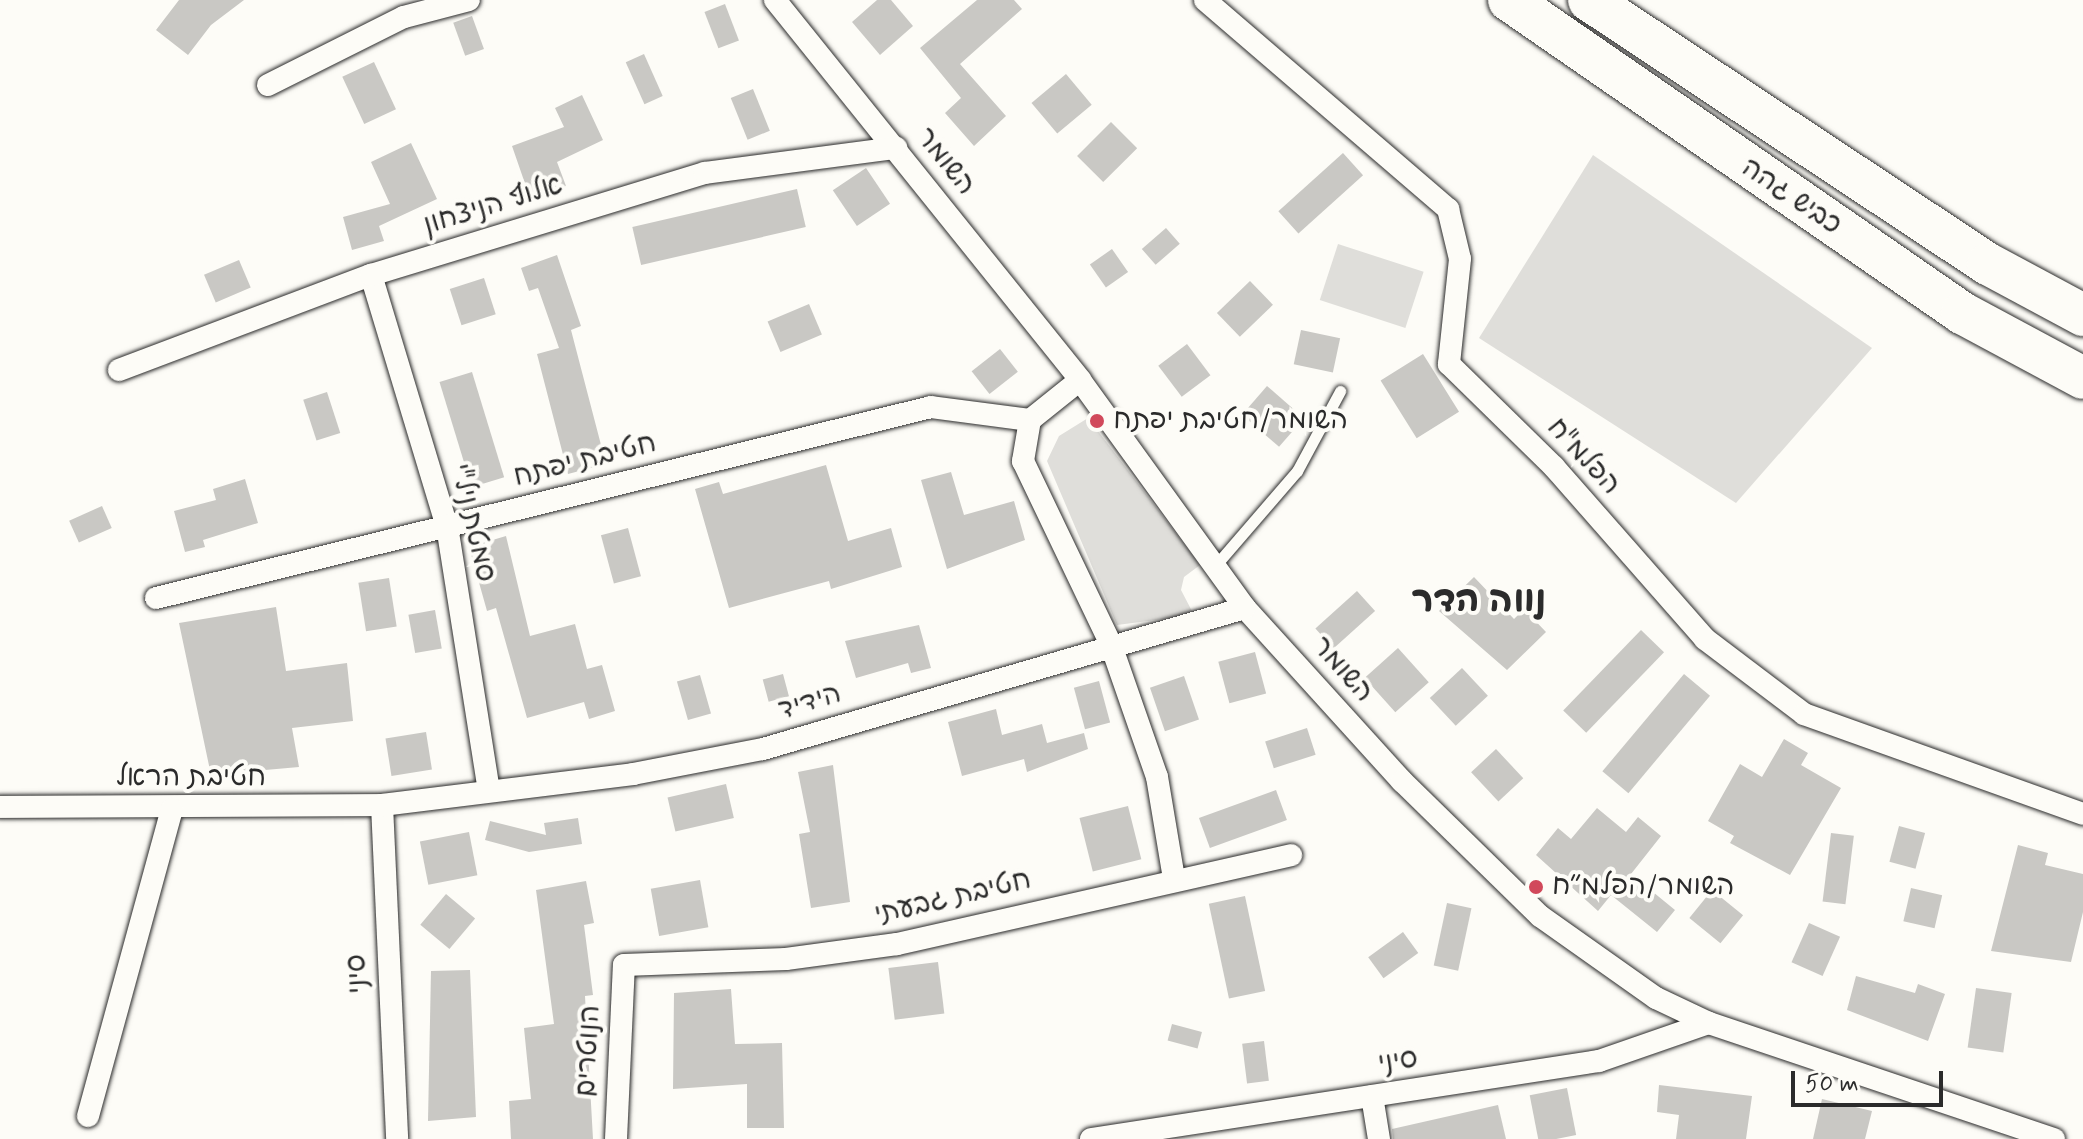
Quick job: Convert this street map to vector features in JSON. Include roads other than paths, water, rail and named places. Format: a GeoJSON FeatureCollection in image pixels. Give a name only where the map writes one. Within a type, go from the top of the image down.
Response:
{"type":"FeatureCollection","features":[{"type":"Feature","properties":{"kind":"highway","name":"כביש גהה"},"geometry":{"type":"LineString","coordinates":[[1509,0],[1962,313],[2083,378]]}},
{"type":"Feature","properties":{"kind":"highway","name":"כביש גהה"},"geometry":{"type":"LineString","coordinates":[[1589,0],[1988,264],[2083,315]]}},
{"type":"Feature","properties":{"kind":"street"},"geometry":{"type":"LineString","coordinates":[[268,85],[404,17],[469,0]]}},
{"type":"Feature","properties":{"kind":"street","name":"השומר"},"geometry":{"type":"LineString","coordinates":[[775,0],[1080,380],[1245,608],[1505,885],[1656,998],[1709,1023],[2054,1139]]}},
{"type":"Feature","properties":{"kind":"street","name":"הפלמ\"ח"},"geometry":{"type":"LineString","coordinates":[[1205,0],[1448,209],[1460,259],[1449,364],[1554,467],[1705,639],[1804,714],[2083,814]]}},
{"type":"Feature","properties":{"kind":"street","name":"אלוף הניצחון"},"geometry":{"type":"LineString","coordinates":[[119,370],[371,275],[705,173],[896,148]]}},
{"type":"Feature","properties":{"kind":"street","name":"סמטת ניל\"י"},"geometry":{"type":"LineString","coordinates":[[371,275],[447,526],[489,790]]}},
{"type":"Feature","properties":{"kind":"street"},"geometry":{"type":"LineString","coordinates":[[1080,380],[1030,420],[1023,461],[1030,485],[1111,645],[1157,777],[1174,879]]}},
{"type":"Feature","properties":{"kind":"street","name":"חטיבת יפתח"},"geometry":{"type":"LineString","coordinates":[[156,598],[931,407],[1030,420]]}},
{"type":"Feature","properties":{"kind":"street","name":"הידיד"},"geometry":{"type":"LineString","coordinates":[[382,805],[633,774],[763,749],[1245,608]]}},
{"type":"Feature","properties":{"kind":"street","name":"סיני"},"geometry":{"type":"LineString","coordinates":[[382,805],[397,1139]]}},
{"type":"Feature","properties":{"kind":"street","name":"חטיבת הראל"},"geometry":{"type":"LineString","coordinates":[[0,807],[172,809],[382,805]]}},
{"type":"Feature","properties":{"kind":"street"},"geometry":{"type":"LineString","coordinates":[[88,1116],[172,809]]}},
{"type":"Feature","properties":{"kind":"street","name":"חטיבת גבעתי"},"geometry":{"type":"LineString","coordinates":[[624,965],[786,959],[897,944],[1291,855]]}},
{"type":"Feature","properties":{"kind":"street","name":"הנוטרים"},"geometry":{"type":"LineString","coordinates":[[616,1139],[624,965]]}},
{"type":"Feature","properties":{"kind":"street","name":"סיני"},"geometry":{"type":"LineString","coordinates":[[1091,1139],[1599,1061],[1709,1023]]}},
{"type":"Feature","properties":{"kind":"street"},"geometry":{"type":"LineString","coordinates":[[1372,1096],[1379,1139]]}},
{"type":"Feature","properties":{"kind":"lane"},"geometry":{"type":"LineString","coordinates":[[1215,566],[1297,471],[1340,391]]}},
{"type":"Feature","properties":{"kind":"place","name":"השומר/חטיבת יפתח"},"geometry":{"type":"Point","coordinates":[1097,421]}},
{"type":"Feature","properties":{"kind":"place","name":"השומר/הפלמ״ח"},"geometry":{"type":"Point","coordinates":[1536,887]}},
{"type":"Feature","properties":{"kind":"district","name":"נווה הדר"},"geometry":{"type":"Point","coordinates":[1479,602]}}]}
